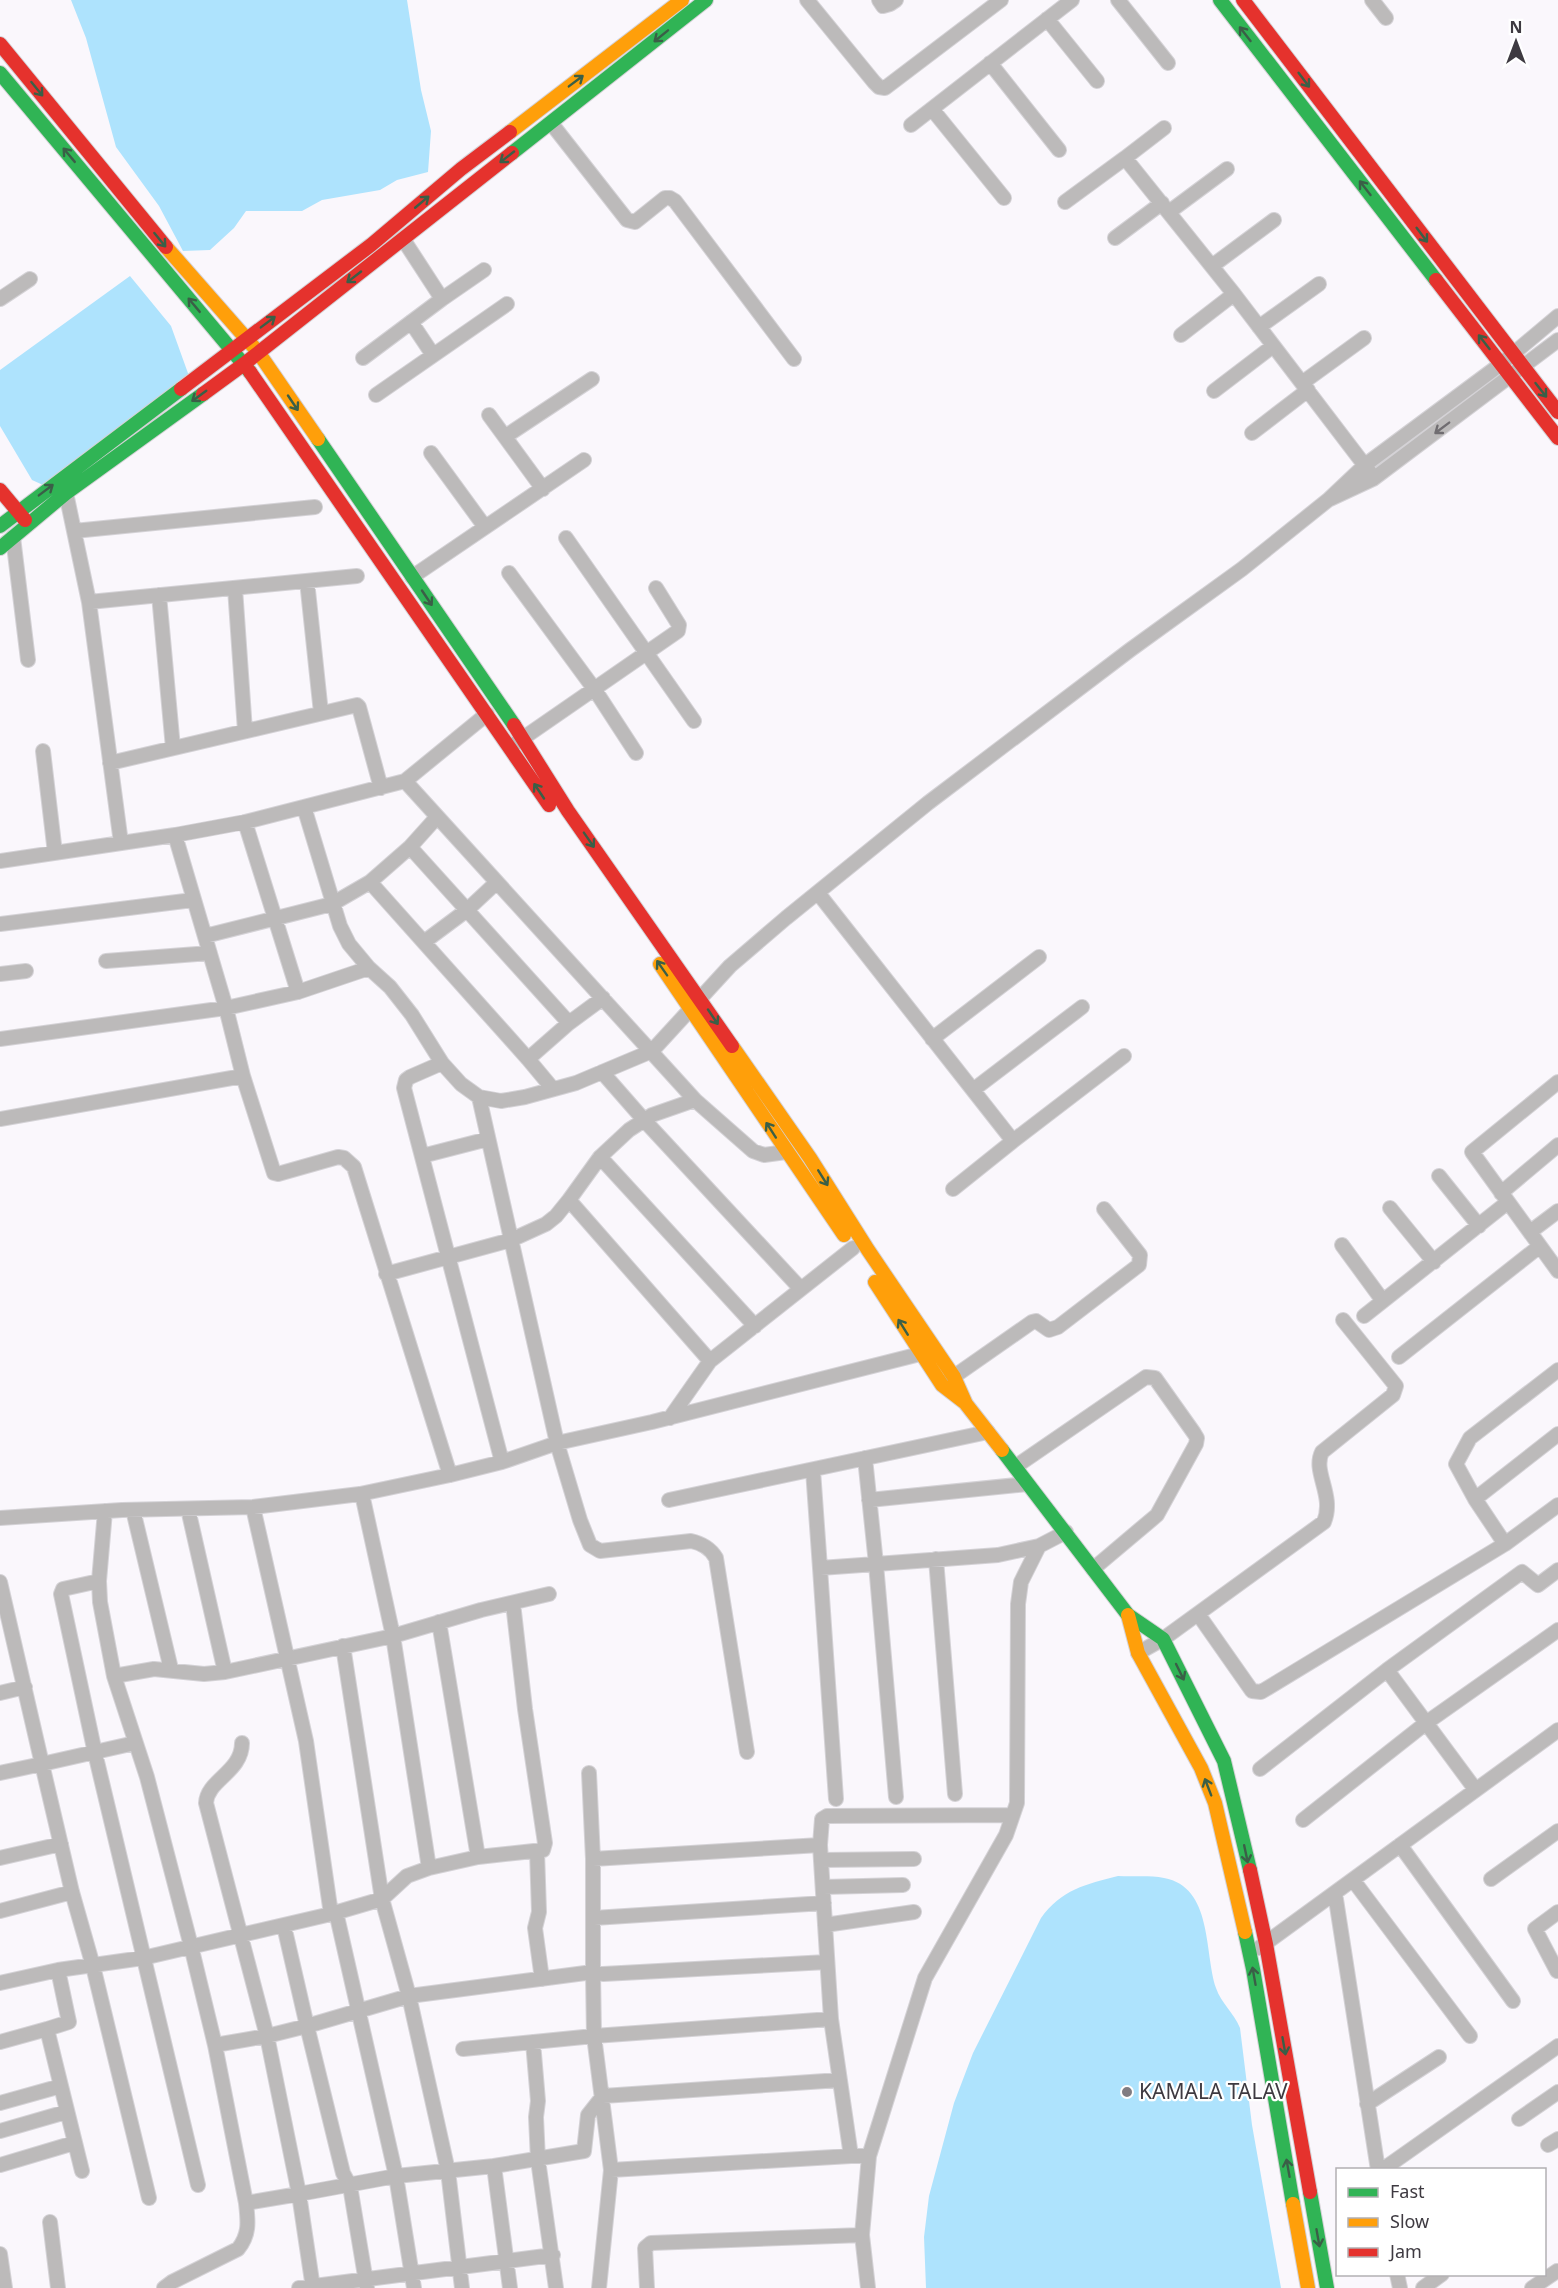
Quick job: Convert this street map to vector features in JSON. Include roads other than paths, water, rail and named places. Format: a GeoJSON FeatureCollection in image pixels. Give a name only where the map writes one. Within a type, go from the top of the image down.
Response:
{"type":"FeatureCollection","features":[{"type":"Feature","properties":{"kind":"street"},"geometry":{"type":"LineString","coordinates":[[0,526],[370,244],[461,169],[682,0]]}},
{"type":"Feature","properties":{"kind":"street"},"geometry":{"type":"LineString","coordinates":[[0,548],[66,493],[244,364],[706,0]]}},
{"type":"Feature","properties":{"kind":"street"},"geometry":{"type":"LineString","coordinates":[[807,0],[874,82],[879,87],[885,88],[1001,0]]}},
{"type":"Feature","properties":{"kind":"street"},"geometry":{"type":"LineString","coordinates":[[879,0],[883,6],[886,6],[896,0]]}},
{"type":"Feature","properties":{"kind":"street"},"geometry":{"type":"LineString","coordinates":[[911,125],[1072,0]]}},
{"type":"Feature","properties":{"kind":"street"},"geometry":{"type":"LineString","coordinates":[[1118,0],[1167,63]]}},
{"type":"Feature","properties":{"kind":"street"},"geometry":{"type":"LineString","coordinates":[[1220,0],[1558,438]]}},
{"type":"Feature","properties":{"kind":"street"},"geometry":{"type":"LineString","coordinates":[[1243,0],[1558,412]]}},
{"type":"Feature","properties":{"kind":"street"},"geometry":{"type":"LineString","coordinates":[[1372,0],[1386,18]]}},
{"type":"Feature","properties":{"kind":"street"},"geometry":{"type":"LineString","coordinates":[[1047,19],[1097,81]]}},
{"type":"Feature","properties":{"kind":"street"},"geometry":{"type":"LineString","coordinates":[[0,44],[172,255],[258,352],[522,739],[695,1003],[786,1152],[853,1248],[920,1354],[948,1381],[1128,1615],[1163,1639],[1224,1761],[1231,1785],[1266,1944],[1327,2288]]}},
{"type":"Feature","properties":{"kind":"street"},"geometry":{"type":"LineString","coordinates":[[990,63],[1059,150]]}},
{"type":"Feature","properties":{"kind":"street"},"geometry":{"type":"LineString","coordinates":[[0,73],[244,364],[510,747],[810,1158],[868,1250],[934,1347],[948,1381]]}},
{"type":"Feature","properties":{"kind":"street"},"geometry":{"type":"LineString","coordinates":[[932,108],[1004,198]]}},
{"type":"Feature","properties":{"kind":"street"},"geometry":{"type":"LineString","coordinates":[[552,123],[627,220],[635,222],[665,198],[675,201],[794,359]]}},
{"type":"Feature","properties":{"kind":"street"},"geometry":{"type":"LineString","coordinates":[[1065,202],[1164,128]]}},
{"type":"Feature","properties":{"kind":"street"},"geometry":{"type":"LineString","coordinates":[[1125,158],[1234,294],[1374,479]]}},
{"type":"Feature","properties":{"kind":"street"},"geometry":{"type":"LineString","coordinates":[[1115,238],[1227,169]]}},
{"type":"Feature","properties":{"kind":"street"},"geometry":{"type":"LineString","coordinates":[[1212,266],[1274,220]]}},
{"type":"Feature","properties":{"kind":"street"},"geometry":{"type":"LineString","coordinates":[[403,239],[442,299]]}},
{"type":"Feature","properties":{"kind":"street"},"geometry":{"type":"LineString","coordinates":[[363,358],[484,270]]}},
{"type":"Feature","properties":{"kind":"street"},"geometry":{"type":"LineString","coordinates":[[0,299],[30,279]]}},
{"type":"Feature","properties":{"kind":"street"},"geometry":{"type":"LineString","coordinates":[[1259,327],[1319,284]]}},
{"type":"Feature","properties":{"kind":"street"},"geometry":{"type":"LineString","coordinates":[[1181,335],[1234,294]]}},
{"type":"Feature","properties":{"kind":"street"},"geometry":{"type":"LineString","coordinates":[[376,395],[507,304]]}},
{"type":"Feature","properties":{"kind":"street"},"geometry":{"type":"LineString","coordinates":[[304,807],[332,904],[349,944],[369,968],[390,987],[412,1015],[442,1063],[461,1084],[479,1097],[501,1101],[576,1083],[651,1050],[730,966],[928,803],[1130,650],[1242,569],[1328,500],[1365,465],[1513,355],[1558,316]]}},
{"type":"Feature","properties":{"kind":"street"},"geometry":{"type":"LineString","coordinates":[[411,322],[433,355]]}},
{"type":"Feature","properties":{"kind":"street"},"geometry":{"type":"LineString","coordinates":[[1252,433],[1364,338]]}},
{"type":"Feature","properties":{"kind":"street"},"geometry":{"type":"LineString","coordinates":[[1328,500],[1374,479],[1558,340]]}},
{"type":"Feature","properties":{"kind":"street"},"geometry":{"type":"LineString","coordinates":[[1214,391],[1274,346]]}},
{"type":"Feature","properties":{"kind":"street"},"geometry":{"type":"LineString","coordinates":[[506,436],[592,380]]}},
{"type":"Feature","properties":{"kind":"street"},"geometry":{"type":"LineString","coordinates":[[489,415],[543,489]]}},
{"type":"Feature","properties":{"kind":"street"},"geometry":{"type":"LineString","coordinates":[[431,453],[485,527]]}},
{"type":"Feature","properties":{"kind":"street"},"geometry":{"type":"LineString","coordinates":[[412,577],[584,460]]}},
{"type":"Feature","properties":{"kind":"street"},"geometry":{"type":"LineString","coordinates":[[0,490],[28,524]]}},
{"type":"Feature","properties":{"kind":"street"},"geometry":{"type":"LineString","coordinates":[[66,493],[89,602],[121,843]]}},
{"type":"Feature","properties":{"kind":"street"},"geometry":{"type":"LineString","coordinates":[[75,531],[315,507]]}},
{"type":"Feature","properties":{"kind":"street"},"geometry":{"type":"LineString","coordinates":[[13,537],[28,660]]}},
{"type":"Feature","properties":{"kind":"street"},"geometry":{"type":"LineString","coordinates":[[566,538],[694,721]]}},
{"type":"Feature","properties":{"kind":"street"},"geometry":{"type":"LineString","coordinates":[[509,573],[594,690],[636,753]]}},
{"type":"Feature","properties":{"kind":"street"},"geometry":{"type":"LineString","coordinates":[[89,602],[357,576]]}},
{"type":"Feature","properties":{"kind":"street"},"geometry":{"type":"LineString","coordinates":[[307,581],[321,713]]}},
{"type":"Feature","properties":{"kind":"street"},"geometry":{"type":"LineString","coordinates":[[235,588],[245,731]]}},
{"type":"Feature","properties":{"kind":"street"},"geometry":{"type":"LineString","coordinates":[[510,747],[646,654],[680,628],[656,588]]}},
{"type":"Feature","properties":{"kind":"street"},"geometry":{"type":"LineString","coordinates":[[159,595],[173,748]]}},
{"type":"Feature","properties":{"kind":"street"},"geometry":{"type":"LineString","coordinates":[[110,762],[354,705],[359,707],[381,788]]}},
{"type":"Feature","properties":{"kind":"street"},"geometry":{"type":"LineString","coordinates":[[0,861],[175,836],[244,822],[405,781],[487,714]]}},
{"type":"Feature","properties":{"kind":"street"},"geometry":{"type":"LineString","coordinates":[[43,751],[55,853]]}},
{"type":"Feature","properties":{"kind":"street"},"geometry":{"type":"LineString","coordinates":[[405,781],[695,1100],[753,1151],[764,1155],[786,1152]]}},
{"type":"Feature","properties":{"kind":"street"},"geometry":{"type":"LineString","coordinates":[[205,936],[332,904],[370,882],[410,847],[437,817]]}},
{"type":"Feature","properties":{"kind":"street"},"geometry":{"type":"LineString","coordinates":[[244,822],[298,992]]}},
{"type":"Feature","properties":{"kind":"street"},"geometry":{"type":"LineString","coordinates":[[175,836],[226,1008],[243,1076],[274,1173],[278,1174],[338,1157],[344,1158],[354,1167],[450,1476]]}},
{"type":"Feature","properties":{"kind":"street"},"geometry":{"type":"LineString","coordinates":[[410,847],[568,1023]]}},
{"type":"Feature","properties":{"kind":"street"},"geometry":{"type":"LineString","coordinates":[[370,882],[553,1089]]}},
{"type":"Feature","properties":{"kind":"street"},"geometry":{"type":"LineString","coordinates":[[424,942],[467,910],[497,882]]}},
{"type":"Feature","properties":{"kind":"street"},"geometry":{"type":"LineString","coordinates":[[818,893],[1013,1142]]}},
{"type":"Feature","properties":{"kind":"street"},"geometry":{"type":"LineString","coordinates":[[0,924],[193,900]]}},
{"type":"Feature","properties":{"kind":"street"},"geometry":{"type":"LineString","coordinates":[[106,960],[210,953]]}},
{"type":"Feature","properties":{"kind":"street"},"geometry":{"type":"LineString","coordinates":[[932,1039],[1039,957]]}},
{"type":"Feature","properties":{"kind":"street"},"geometry":{"type":"LineString","coordinates":[[0,1039],[226,1008],[298,992],[369,968]]}},
{"type":"Feature","properties":{"kind":"street"},"geometry":{"type":"LineString","coordinates":[[0,974],[26,971]]}},
{"type":"Feature","properties":{"kind":"street"},"geometry":{"type":"LineString","coordinates":[[528,1059],[568,1023],[603,998]]}},
{"type":"Feature","properties":{"kind":"street"},"geometry":{"type":"LineString","coordinates":[[973,1090],[1082,1006]]}},
{"type":"Feature","properties":{"kind":"street"},"geometry":{"type":"LineString","coordinates":[[952,1189],[1124,1056]]}},
{"type":"Feature","properties":{"kind":"street"},"geometry":{"type":"LineString","coordinates":[[442,1063],[410,1077],[406,1080],[404,1088],[502,1462]]}},
{"type":"Feature","properties":{"kind":"street"},"geometry":{"type":"LineString","coordinates":[[602,1072],[800,1288]]}},
{"type":"Feature","properties":{"kind":"street"},"geometry":{"type":"LineString","coordinates":[[0,1119],[243,1076]]}},
{"type":"Feature","properties":{"kind":"street"},"geometry":{"type":"LineString","coordinates":[[1558,1082],[1472,1152],[1558,1271]]}},
{"type":"Feature","properties":{"kind":"street"},"geometry":{"type":"LineString","coordinates":[[479,1097],[557,1443],[580,1520],[590,1545],[600,1551],[691,1541],[699,1543],[714,1553],[747,1752]]}},
{"type":"Feature","properties":{"kind":"street"},"geometry":{"type":"LineString","coordinates":[[386,1274],[511,1240],[546,1224],[569,1200],[600,1157],[629,1130],[652,1115],[695,1100]]}},
{"type":"Feature","properties":{"kind":"street"},"geometry":{"type":"LineString","coordinates":[[422,1156],[488,1139]]}},
{"type":"Feature","properties":{"kind":"street"},"geometry":{"type":"LineString","coordinates":[[1364,1316],[1479,1226],[1558,1145]]}},
{"type":"Feature","properties":{"kind":"street"},"geometry":{"type":"LineString","coordinates":[[600,1157],[755,1326]]}},
{"type":"Feature","properties":{"kind":"street"},"geometry":{"type":"LineString","coordinates":[[1439,1176],[1479,1226]]}},
{"type":"Feature","properties":{"kind":"street"},"geometry":{"type":"LineString","coordinates":[[569,1200],[710,1361]]}},
{"type":"Feature","properties":{"kind":"street"},"geometry":{"type":"LineString","coordinates":[[1390,1208],[1434,1262]]}},
{"type":"Feature","properties":{"kind":"street"},"geometry":{"type":"LineString","coordinates":[[948,1381],[1032,1322],[1036,1321],[1049,1330],[1058,1327],[1139,1265],[1140,1255],[1104,1209]]}},
{"type":"Feature","properties":{"kind":"street"},"geometry":{"type":"LineString","coordinates":[[1530,1232],[1558,1210]]}},
{"type":"Feature","properties":{"kind":"street"},"geometry":{"type":"LineString","coordinates":[[1342,1245],[1383,1301]]}},
{"type":"Feature","properties":{"kind":"street"},"geometry":{"type":"LineString","coordinates":[[1399,1357],[1540,1246]]}},
{"type":"Feature","properties":{"kind":"street"},"geometry":{"type":"LineString","coordinates":[[670,1418],[710,1361],[853,1248]]}},
{"type":"Feature","properties":{"kind":"street"},"geometry":{"type":"LineString","coordinates":[[1138,1653],[1163,1639],[1324,1522],[1328,1511],[1328,1497],[1319,1465],[1322,1452],[1393,1395],[1396,1390],[1396,1386],[1343,1320]]}},
{"type":"Feature","properties":{"kind":"street"},"geometry":{"type":"LineString","coordinates":[[0,1518],[105,1511],[253,1507],[362,1494],[450,1476],[502,1462],[557,1443],[670,1418],[920,1354],[934,1347]]}},
{"type":"Feature","properties":{"kind":"street"},"geometry":{"type":"LineString","coordinates":[[1505,1544],[1475,1499],[1456,1464],[1470,1438],[1558,1370]]}},
{"type":"Feature","properties":{"kind":"street"},"geometry":{"type":"LineString","coordinates":[[1015,1467],[1146,1377],[1155,1378],[1194,1432],[1197,1438],[1196,1444],[1157,1515],[1093,1569]]}},
{"type":"Feature","properties":{"kind":"street"},"geometry":{"type":"LineString","coordinates":[[669,1500],[988,1432]]}},
{"type":"Feature","properties":{"kind":"street"},"geometry":{"type":"LineString","coordinates":[[1475,1499],[1558,1434]]}},
{"type":"Feature","properties":{"kind":"street"},"geometry":{"type":"LineString","coordinates":[[865,1458],[896,1797]]}},
{"type":"Feature","properties":{"kind":"street"},"geometry":{"type":"LineString","coordinates":[[813,1470],[836,1799]]}},
{"type":"Feature","properties":{"kind":"street"},"geometry":{"type":"LineString","coordinates":[[869,1500],[1027,1484]]}},
{"type":"Feature","properties":{"kind":"street"},"geometry":{"type":"LineString","coordinates":[[362,1494],[393,1636],[429,1868]]}},
{"type":"Feature","properties":{"kind":"street"},"geometry":{"type":"LineString","coordinates":[[1198,1614],[1252,1691],[1261,1692],[1505,1544],[1558,1505]]}},
{"type":"Feature","properties":{"kind":"street"},"geometry":{"type":"LineString","coordinates":[[253,1507],[306,1741],[312,1795],[334,1913],[359,2011],[396,2176],[414,2288]]}},
{"type":"Feature","properties":{"kind":"street"},"geometry":{"type":"LineString","coordinates":[[188,1509],[225,1672]]}},
{"type":"Feature","properties":{"kind":"street"},"geometry":{"type":"LineString","coordinates":[[133,1510],[171,1670]]}},
{"type":"Feature","properties":{"kind":"street"},"geometry":{"type":"LineString","coordinates":[[105,1511],[99,1581],[100,1602],[114,1676],[147,1777],[191,1946],[215,2045],[249,2226],[244,2241],[238,2249],[164,2288]]}},
{"type":"Feature","properties":{"kind":"street"},"geometry":{"type":"LineString","coordinates":[[820,1568],[998,1555],[1039,1546],[1066,1532]]}},
{"type":"Feature","properties":{"kind":"street"},"geometry":{"type":"LineString","coordinates":[[868,2288],[862,2235],[869,2156],[925,1978],[1005,1835],[1017,1803],[1018,1604],[1021,1582],[1039,1546]]}},
{"type":"Feature","properties":{"kind":"street"},"geometry":{"type":"LineString","coordinates":[[936,1559],[955,1794]]}},
{"type":"Feature","properties":{"kind":"street"},"geometry":{"type":"LineString","coordinates":[[1260,1769],[1388,1670],[1522,1572],[1538,1585],[1558,1570]]}},
{"type":"Feature","properties":{"kind":"street"},"geometry":{"type":"LineString","coordinates":[[99,1581],[63,1589],[62,1594],[95,1753],[198,2185]]}},
{"type":"Feature","properties":{"kind":"street"},"geometry":{"type":"LineString","coordinates":[[0,1582],[72,1892],[93,1966],[149,2198]]}},
{"type":"Feature","properties":{"kind":"street"},"geometry":{"type":"LineString","coordinates":[[114,1676],[154,1670],[204,1674],[225,1672],[393,1636],[549,1594]]}},
{"type":"Feature","properties":{"kind":"street"},"geometry":{"type":"LineString","coordinates":[[0,1983],[58,1970],[143,1958],[240,1934],[284,1926],[382,1899],[407,1876],[429,1868],[478,1857],[543,1850],[545,1843],[525,1708],[513,1603]]}},
{"type":"Feature","properties":{"kind":"street"},"geometry":{"type":"LineString","coordinates":[[1128,1615],[1138,1653],[1201,1768],[1211,1794],[1250,1954],[1308,2288]]}},
{"type":"Feature","properties":{"kind":"street"},"geometry":{"type":"LineString","coordinates":[[439,1622],[478,1857]]}},
{"type":"Feature","properties":{"kind":"street"},"geometry":{"type":"LineString","coordinates":[[1303,1820],[1426,1723],[1558,1630]]}},
{"type":"Feature","properties":{"kind":"street"},"geometry":{"type":"LineString","coordinates":[[343,1646],[382,1899],[409,1996],[448,2171],[462,2288]]}},
{"type":"Feature","properties":{"kind":"street"},"geometry":{"type":"LineString","coordinates":[[1388,1670],[1475,1789]]}},
{"type":"Feature","properties":{"kind":"street"},"geometry":{"type":"LineString","coordinates":[[0,1693],[25,1687]]}},
{"type":"Feature","properties":{"kind":"street"},"geometry":{"type":"LineString","coordinates":[[1250,1954],[1558,1730]]}},
{"type":"Feature","properties":{"kind":"street"},"geometry":{"type":"LineString","coordinates":[[0,1773],[135,1743]]}},
{"type":"Feature","properties":{"kind":"street"},"geometry":{"type":"LineString","coordinates":[[242,1743],[242,1754],[238,1762],[210,1791],[206,1803],[267,2036],[299,2194],[308,2288],[366,2283],[412,2273],[553,2254]]}},
{"type":"Feature","properties":{"kind":"street"},"geometry":{"type":"LineString","coordinates":[[589,1773],[593,1858],[594,2036],[611,2170],[598,2288]]}},
{"type":"Feature","properties":{"kind":"street"},"geometry":{"type":"LineString","coordinates":[[851,2156],[831,2019],[826,1962],[820,1845],[822,1819],[827,1816],[1013,1815]]}},
{"type":"Feature","properties":{"kind":"street"},"geometry":{"type":"LineString","coordinates":[[1491,1879],[1558,1830]]}},
{"type":"Feature","properties":{"kind":"street"},"geometry":{"type":"LineString","coordinates":[[0,1858],[61,1844]]}},
{"type":"Feature","properties":{"kind":"street"},"geometry":{"type":"LineString","coordinates":[[593,1858],[820,1845]]}},
{"type":"Feature","properties":{"kind":"street"},"geometry":{"type":"LineString","coordinates":[[1400,1845],[1513,2001]]}},
{"type":"Feature","properties":{"kind":"street"},"geometry":{"type":"LineString","coordinates":[[537,1851],[539,1912],[535,1928],[542,1979]]}},
{"type":"Feature","properties":{"kind":"street"},"geometry":{"type":"LineString","coordinates":[[821,1860],[915,1859]]}},
{"type":"Feature","properties":{"kind":"street"},"geometry":{"type":"LineString","coordinates":[[1353,1880],[1470,2036]]}},
{"type":"Feature","properties":{"kind":"street"},"geometry":{"type":"LineString","coordinates":[[823,1887],[903,1885]]}},
{"type":"Feature","properties":{"kind":"street"},"geometry":{"type":"LineString","coordinates":[[0,1911],[72,1892]]}},
{"type":"Feature","properties":{"kind":"street"},"geometry":{"type":"LineString","coordinates":[[1335,1893],[1378,2168]]}},
{"type":"Feature","properties":{"kind":"street"},"geometry":{"type":"LineString","coordinates":[[594,1918],[824,1903]]}},
{"type":"Feature","properties":{"kind":"street"},"geometry":{"type":"LineString","coordinates":[[825,1925],[914,1912]]}},
{"type":"Feature","properties":{"kind":"street"},"geometry":{"type":"LineString","coordinates":[[1557,1971],[1536,1929],[1558,1912]]}},
{"type":"Feature","properties":{"kind":"street"},"geometry":{"type":"LineString","coordinates":[[284,1926],[343,2173],[350,2186],[366,2283]]}},
{"type":"Feature","properties":{"kind":"street"},"geometry":{"type":"LineString","coordinates":[[215,2045],[307,2026],[409,1996],[593,1972],[603,1974],[826,1962]]}},
{"type":"Feature","properties":{"kind":"street"},"geometry":{"type":"LineString","coordinates":[[0,2042],[69,2022],[58,1970]]}},
{"type":"Feature","properties":{"kind":"street"},"geometry":{"type":"LineString","coordinates":[[463,2049],[594,2036],[831,2019]]}},
{"type":"Feature","properties":{"kind":"street"},"geometry":{"type":"LineString","coordinates":[[47,2029],[82,2171]]}},
{"type":"Feature","properties":{"kind":"street"},"geometry":{"type":"LineString","coordinates":[[533,2042],[538,2101],[536,2117],[538,2160],[556,2288]]}},
{"type":"Feature","properties":{"kind":"street"},"geometry":{"type":"LineString","coordinates":[[1384,2168],[1558,2046]]}},
{"type":"Feature","properties":{"kind":"street"},"geometry":{"type":"LineString","coordinates":[[1367,2104],[1439,2057]]}},
{"type":"Feature","properties":{"kind":"street"},"geometry":{"type":"LineString","coordinates":[[246,2203],[396,2176],[495,2166],[584,2151],[588,2115],[603,2096],[840,2080]]}},
{"type":"Feature","properties":{"kind":"street"},"geometry":{"type":"LineString","coordinates":[[0,2103],[61,2086]]}},
{"type":"Feature","properties":{"kind":"street"},"geometry":{"type":"LineString","coordinates":[[1519,2119],[1558,2092]]}},
{"type":"Feature","properties":{"kind":"street"},"geometry":{"type":"LineString","coordinates":[[0,2131],[66,2112]]}},
{"type":"Feature","properties":{"kind":"street"},"geometry":{"type":"LineString","coordinates":[[0,2165],[74,2143]]}},
{"type":"Feature","properties":{"kind":"street"},"geometry":{"type":"LineString","coordinates":[[611,2170],[869,2156]]}},
{"type":"Feature","properties":{"kind":"street"},"geometry":{"type":"LineString","coordinates":[[495,2166],[510,2288]]}},
{"type":"Feature","properties":{"kind":"street"},"geometry":{"type":"LineString","coordinates":[[50,2222],[58,2288]]}},
{"type":"Feature","properties":{"kind":"street"},"geometry":{"type":"LineString","coordinates":[[647,2288],[645,2248],[651,2243],[862,2235]]}},
{"type":"Feature","properties":{"kind":"street"},"geometry":{"type":"LineString","coordinates":[[0,2254],[5,2288]]}},
{"type":"Feature","properties":{"kind":"street"},"geometry":{"type":"LineString","coordinates":[[1532,2288],[1557,2271]]}},
{"type":"Feature","properties":{"kind":"street"},"geometry":{"type":"LineString","coordinates":[[1423,2288],[1439,2276]]}},
{"type":"Feature","properties":{"kind":"water"},"geometry":{"type":"Polygon","coordinates":[[[71,0],[407,0],[421,90],[431,131],[428,172],[397,180],[380,190],[322,200],[302,211],[246,211],[234,228],[210,250],[183,251],[159,206],[116,147],[86,38],[71,0]]]}},
{"type":"Feature","properties":{"kind":"water"},"geometry":{"type":"Polygon","coordinates":[[[130,276],[171,326],[189,376],[43,485],[32,480],[0,426],[0,370],[130,276]]]}},
{"type":"Feature","properties":{"kind":"water"},"geometry":{"type":"Polygon","coordinates":[[[1118,1876],[1159,1877],[1180,1884],[1191,1894],[1199,1907],[1216,1988],[1240,2028],[1252,2125],[1281,2288],[926,2288],[924,2237],[929,2196],[954,2103],[973,2053],[1041,1918],[1049,1908],[1075,1890],[1118,1876]]]}},
{"type":"Feature","properties":{"kind":"place","name":"KAMALA TALAV"},"geometry":{"type":"Point","coordinates":[1127,2092]}}]}
